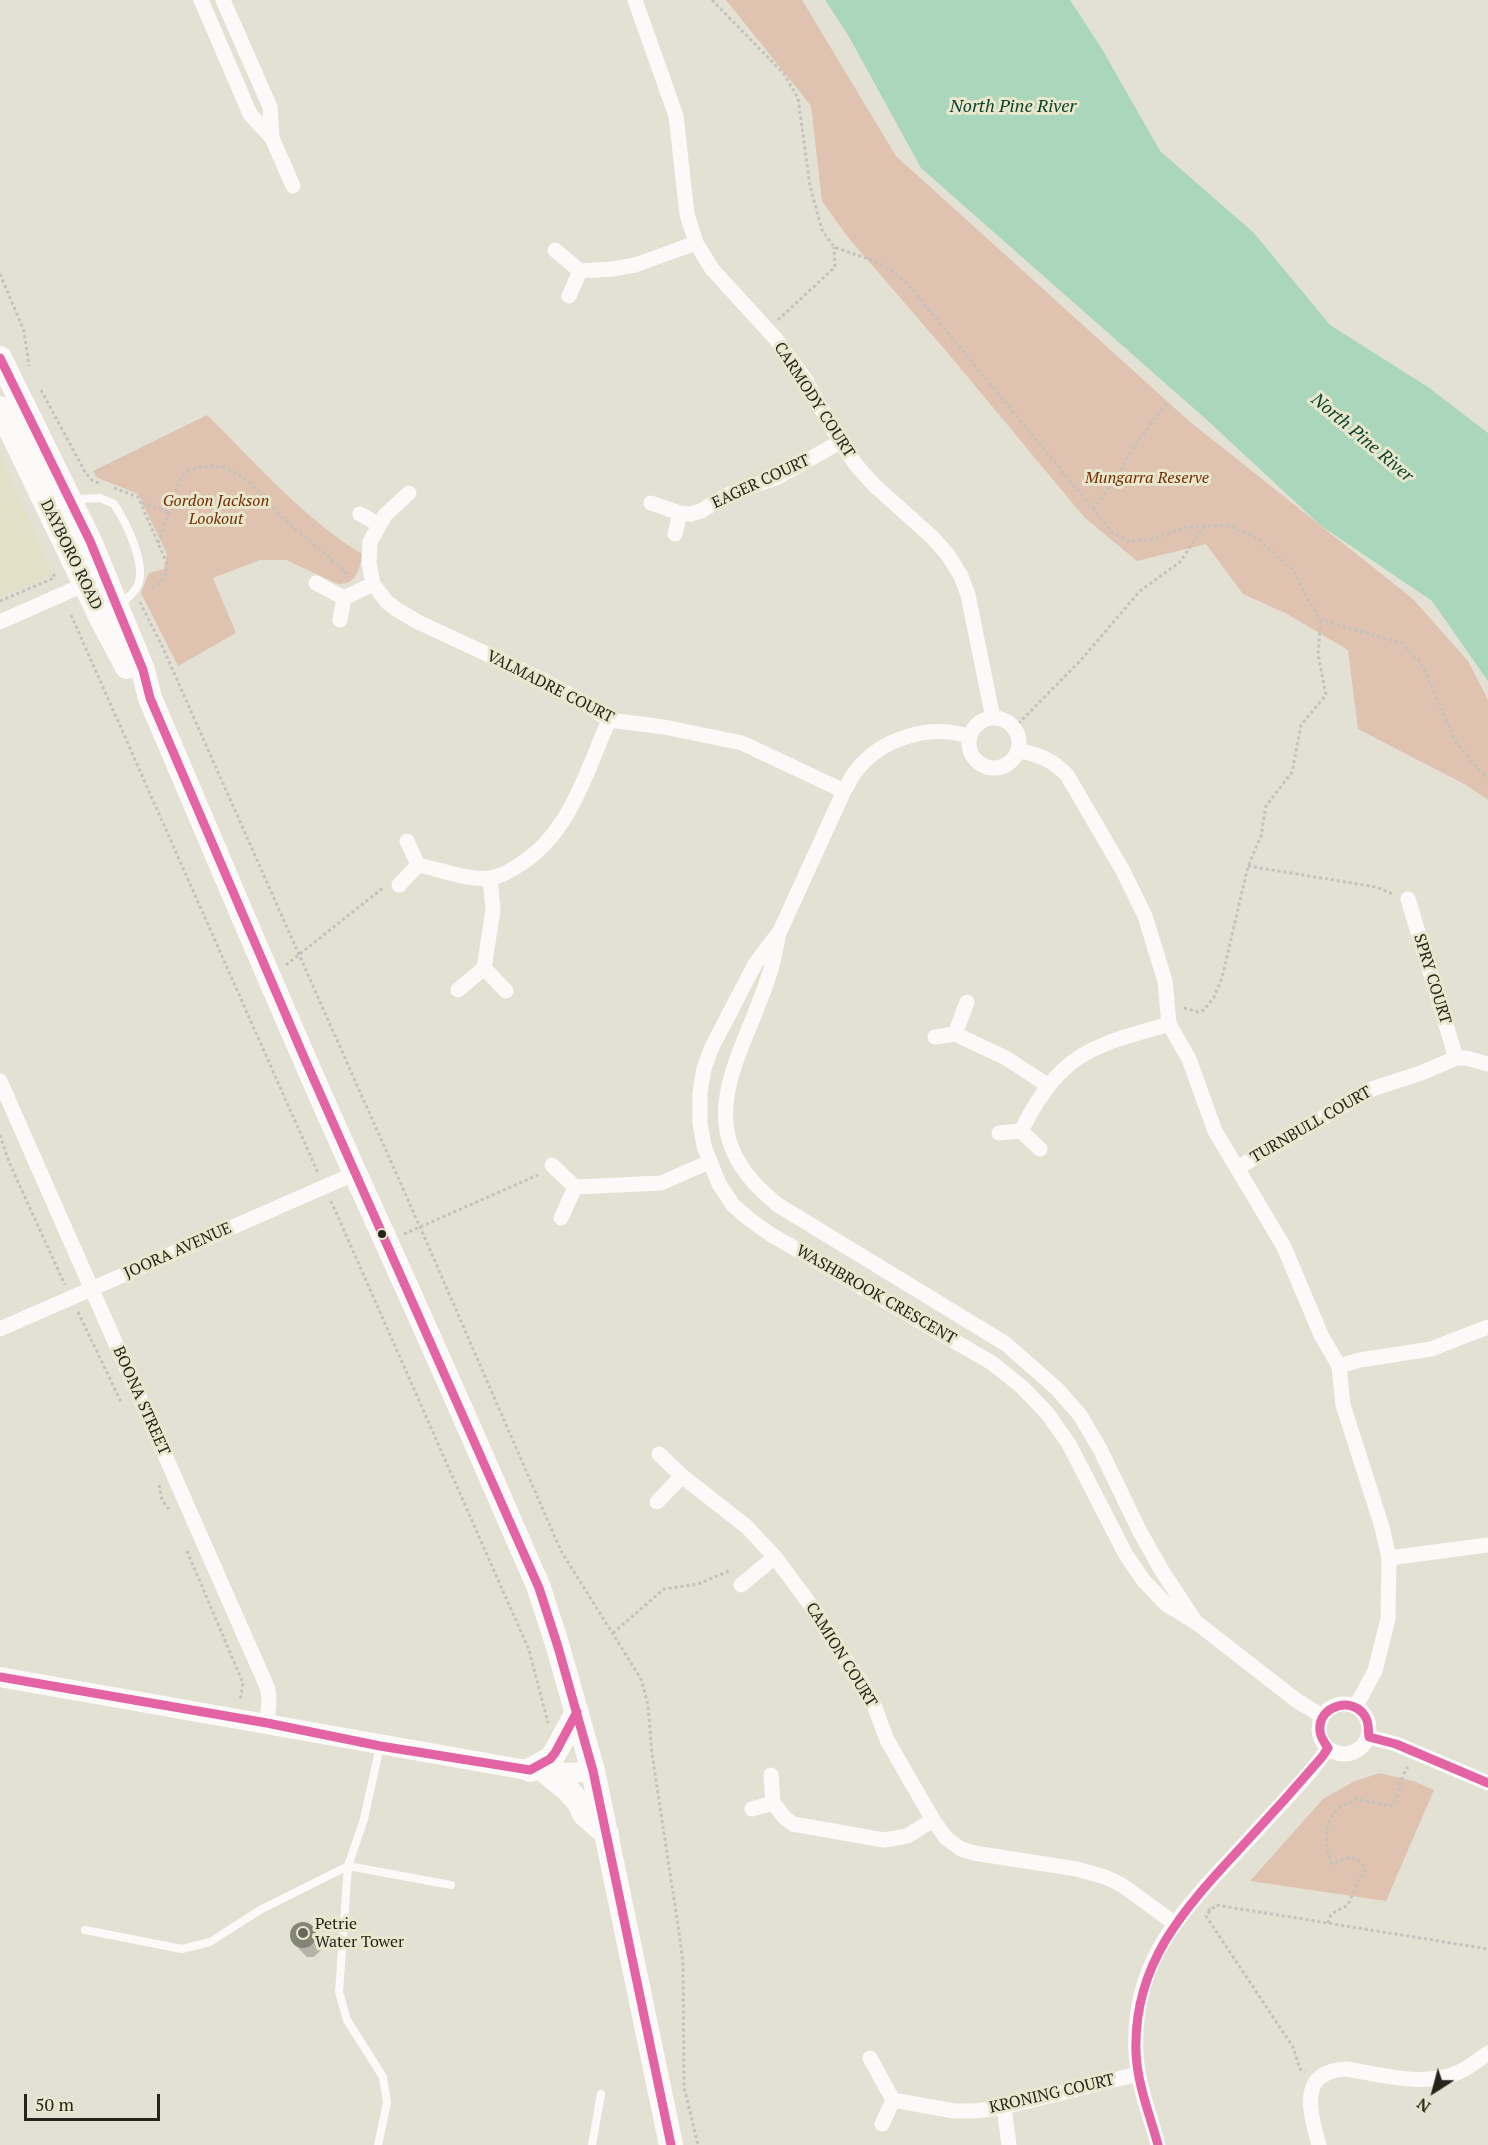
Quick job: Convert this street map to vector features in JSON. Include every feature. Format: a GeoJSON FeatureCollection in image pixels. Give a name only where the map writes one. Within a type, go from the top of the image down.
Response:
{"type":"FeatureCollection","features":[{"type":"Feature","properties":{"kind":"main road","name":"DAYBORO ROAD"},"geometry":{"type":"LineString","coordinates":[[0,358],[70,500],[95,580],[102,620],[132,675],[150,698]]}},
{"type":"Feature","properties":{"kind":"main road","name":"DAYBORO ROAD"},"geometry":{"type":"LineString","coordinates":[[0,408],[95,580],[126,599],[150,698],[269,978],[388,1241],[539,1588],[593,1771],[671,2145]]}},
{"type":"Feature","properties":{"kind":"main road"},"geometry":{"type":"LineString","coordinates":[[576,1712],[566,1736],[555,1753],[538,1771],[568,1790],[580,1804],[584,1814],[607,1834]]}},
{"type":"Feature","properties":{"kind":"street"},"geometry":{"type":"LineString","coordinates":[[201,0],[250,114],[272,138],[294,186]]}},
{"type":"Feature","properties":{"kind":"street"},"geometry":{"type":"LineString","coordinates":[[223,0],[270,107],[272,138]]}},
{"type":"Feature","properties":{"kind":"street","name":"CARMODY COURT"},"geometry":{"type":"LineString","coordinates":[[635,0],[676,116],[687,214],[696,243],[712,269],[767,330],[805,379],[840,442],[874,485],[932,537],[948,555],[961,576],[968,595],[993,718]]}},
{"type":"Feature","properties":{"kind":"street"},"geometry":{"type":"LineString","coordinates":[[555,249],[580,271],[634,265],[696,243]]}},
{"type":"Feature","properties":{"kind":"street"},"geometry":{"type":"LineString","coordinates":[[569,296],[580,271]]}},
{"type":"Feature","properties":{"kind":"street","name":"EAGER COURT"},"geometry":{"type":"LineString","coordinates":[[680,513],[691,514],[701,511],[727,495],[776,478],[840,442]]}},
{"type":"Feature","properties":{"kind":"street"},"geometry":{"type":"LineString","coordinates":[[344,598],[373,584],[369,563],[370,542],[378,524],[393,506],[409,494]]}},
{"type":"Feature","properties":{"kind":"street"},"geometry":{"type":"LineString","coordinates":[[651,503],[680,513],[675,534]]}},
{"type":"Feature","properties":{"kind":"street"},"geometry":{"type":"LineString","coordinates":[[360,514],[378,524]]}},
{"type":"Feature","properties":{"kind":"street"},"geometry":{"type":"LineString","coordinates":[[0,622],[95,580]]}},
{"type":"Feature","properties":{"kind":"street"},"geometry":{"type":"LineString","coordinates":[[316,584],[344,598]]}},
{"type":"Feature","properties":{"kind":"street","name":"VALMADRE COURT"},"geometry":{"type":"LineString","coordinates":[[373,584],[387,602],[405,615],[543,680],[609,720],[664,727],[742,743],[844,791]]}},
{"type":"Feature","properties":{"kind":"street"},"geometry":{"type":"LineString","coordinates":[[340,620],[344,598]]}},
{"type":"Feature","properties":{"kind":"street"},"geometry":{"type":"LineString","coordinates":[[993,718],[1008,722],[1018,735],[1019,751],[1008,765],[1000,768],[983,766],[971,754],[969,737],[978,724],[993,718]]}},
{"type":"Feature","properties":{"kind":"street"},"geometry":{"type":"LineString","coordinates":[[418,865],[478,878],[490,878],[509,871],[523,862],[551,838],[561,826],[609,720]]}},
{"type":"Feature","properties":{"kind":"street","name":"WASHBROOK CRESCENT"},"geometry":{"type":"LineString","coordinates":[[969,737],[945,732],[907,736],[889,743],[856,771],[844,791],[780,931],[771,970],[733,1066],[727,1088],[726,1129],[744,1171],[757,1189],[778,1205],[1006,1344],[1034,1366],[1057,1389],[1080,1415],[1095,1440],[1151,1551],[1197,1623]]}},
{"type":"Feature","properties":{"kind":"street"},"geometry":{"type":"LineString","coordinates":[[1019,751],[1037,754],[1052,761],[1067,774],[1123,872],[1145,916],[1159,956],[1165,981],[1169,1024],[1189,1059],[1215,1131],[1284,1247],[1321,1335],[1339,1366],[1343,1405],[1382,1527],[1389,1558],[1389,1619],[1375,1671],[1356,1707]]}},
{"type":"Feature","properties":{"kind":"street"},"geometry":{"type":"LineString","coordinates":[[407,841],[418,865]]}},
{"type":"Feature","properties":{"kind":"street"},"geometry":{"type":"LineString","coordinates":[[399,885],[418,865]]}},
{"type":"Feature","properties":{"kind":"street"},"geometry":{"type":"LineString","coordinates":[[458,990],[484,968],[493,910],[490,878]]}},
{"type":"Feature","properties":{"kind":"street","name":"SPRY COURT"},"geometry":{"type":"LineString","coordinates":[[1408,899],[1456,1058]]}},
{"type":"Feature","properties":{"kind":"street","name":"WASHBROOK CRESCENT"},"geometry":{"type":"LineString","coordinates":[[780,931],[755,964],[712,1047],[704,1068],[700,1093],[700,1123],[709,1162],[719,1184],[733,1204],[749,1219],[771,1234],[992,1363],[1022,1387],[1047,1413],[1070,1444],[1126,1555],[1144,1581],[1166,1604],[1197,1623],[1296,1700],[1322,1716]]}},
{"type":"Feature","properties":{"kind":"street"},"geometry":{"type":"LineString","coordinates":[[484,968],[506,991]]}},
{"type":"Feature","properties":{"kind":"street"},"geometry":{"type":"LineString","coordinates":[[956,1034],[967,1002]]}},
{"type":"Feature","properties":{"kind":"street"},"geometry":{"type":"LineString","coordinates":[[1021,1131],[1049,1086],[1064,1068],[1088,1052],[1169,1024]]}},
{"type":"Feature","properties":{"kind":"street"},"geometry":{"type":"LineString","coordinates":[[935,1037],[956,1034],[1006,1058],[1049,1086]]}},
{"type":"Feature","properties":{"kind":"street"},"geometry":{"type":"LineString","coordinates":[[1456,1058],[1466,1058],[1488,1064]]}},
{"type":"Feature","properties":{"kind":"street","name":"TURNBULL COURT"},"geometry":{"type":"LineString","coordinates":[[1237,1168],[1372,1089],[1456,1058]]}},
{"type":"Feature","properties":{"kind":"street","name":"BOONA STREET"},"geometry":{"type":"LineString","coordinates":[[0,1081],[268,1689],[267,1724]]}},
{"type":"Feature","properties":{"kind":"street"},"geometry":{"type":"LineString","coordinates":[[999,1133],[1021,1131],[1040,1149]]}},
{"type":"Feature","properties":{"kind":"street"},"geometry":{"type":"LineString","coordinates":[[552,1165],[575,1188],[661,1184],[709,1162]]}},
{"type":"Feature","properties":{"kind":"street","name":"JOORA AVENUE"},"geometry":{"type":"LineString","coordinates":[[0,1329],[356,1173]]}},
{"type":"Feature","properties":{"kind":"street"},"geometry":{"type":"LineString","coordinates":[[561,1218],[575,1188]]}},
{"type":"Feature","properties":{"kind":"street"},"geometry":{"type":"LineString","coordinates":[[1339,1366],[1360,1360],[1431,1349],[1488,1327]]}},
{"type":"Feature","properties":{"kind":"street","name":"CAMION COURT"},"geometry":{"type":"LineString","coordinates":[[660,1454],[682,1476],[747,1527],[775,1557],[818,1615],[828,1635],[860,1680],[874,1705],[887,1740],[933,1820],[946,1838],[961,1849],[974,1853],[1077,1869],[1105,1877],[1122,1885],[1174,1923]]}},
{"type":"Feature","properties":{"kind":"street"},"geometry":{"type":"LineString","coordinates":[[657,1502],[682,1476]]}},
{"type":"Feature","properties":{"kind":"street"},"geometry":{"type":"LineString","coordinates":[[1389,1558],[1488,1545]]}},
{"type":"Feature","properties":{"kind":"street"},"geometry":{"type":"LineString","coordinates":[[741,1585],[775,1557]]}},
{"type":"Feature","properties":{"kind":"street"},"geometry":{"type":"LineString","coordinates":[[0,1677],[380,1746],[538,1771],[570,1773],[593,1771]]}},
{"type":"Feature","properties":{"kind":"street"},"geometry":{"type":"LineString","coordinates":[[1341,1703],[1356,1707],[1364,1712],[1368,1719],[1369,1737],[1359,1750],[1352,1754],[1344,1755],[1328,1749],[1319,1734],[1322,1716],[1327,1710],[1341,1703]]}},
{"type":"Feature","properties":{"kind":"street"},"geometry":{"type":"LineString","coordinates":[[1369,1737],[1396,1743],[1488,1783]]}},
{"type":"Feature","properties":{"kind":"street"},"geometry":{"type":"LineString","coordinates":[[1158,2145],[1138,2074],[1136,2052],[1137,2018],[1142,1989],[1151,1963],[1174,1923],[1195,1897],[1293,1792],[1328,1749]]}},
{"type":"Feature","properties":{"kind":"street"},"geometry":{"type":"LineString","coordinates":[[771,1774],[773,1803],[785,1818],[805,1828],[884,1840],[907,1836],[933,1820]]}},
{"type":"Feature","properties":{"kind":"street"},"geometry":{"type":"LineString","coordinates":[[752,1809],[773,1803]]}},
{"type":"Feature","properties":{"kind":"street"},"geometry":{"type":"LineString","coordinates":[[1319,2145],[1309,2100],[1312,2087],[1324,2074],[1346,2069],[1429,2080],[1449,2076],[1469,2067],[1488,2053]]}},
{"type":"Feature","properties":{"kind":"street"},"geometry":{"type":"LineString","coordinates":[[870,2058],[893,2100],[882,2124]]}},
{"type":"Feature","properties":{"kind":"street","name":"KRONING COURT"},"geometry":{"type":"LineString","coordinates":[[893,2100],[954,2111],[1004,2107],[1138,2074]]}},
{"type":"Feature","properties":{"kind":"street"},"geometry":{"type":"LineString","coordinates":[[1004,2107],[1009,2145]]}},
{"type":"Feature","properties":{"kind":"lane"},"geometry":{"type":"LineString","coordinates":[[70,500],[100,498],[110,501],[117,509],[138,557],[140,574],[126,599]]}},
{"type":"Feature","properties":{"kind":"lane"},"geometry":{"type":"LineString","coordinates":[[378,2145],[387,2103],[383,2077],[347,2020],[339,1992],[348,1866],[364,1819],[380,1746]]}},
{"type":"Feature","properties":{"kind":"lane"},"geometry":{"type":"LineString","coordinates":[[85,1930],[182,1950],[210,1942],[260,1910],[348,1866],[451,1885]]}},
{"type":"Feature","properties":{"kind":"lane"},"geometry":{"type":"LineString","coordinates":[[592,2145],[601,2094]]}},
{"type":"Feature","properties":{"kind":"path"},"geometry":{"type":"LineString","coordinates":[[712,0],[784,74],[798,98],[810,186],[822,230],[834,247],[835,267],[767,330]]}},
{"type":"Feature","properties":{"kind":"path"},"geometry":{"type":"LineString","coordinates":[[834,247],[880,263],[905,281],[1113,533],[1130,542],[1150,540],[1187,527],[1227,525],[1258,539],[1294,571],[1321,620],[1318,654],[1326,695],[1301,724],[1292,772],[1266,806],[1261,836],[1248,866],[1222,978],[1207,1007],[1198,1012],[1168,1004]]}},
{"type":"Feature","properties":{"kind":"path"},"geometry":{"type":"LineString","coordinates":[[0,274],[24,331],[30,371]]}},
{"type":"Feature","properties":{"kind":"path"},"geometry":{"type":"LineString","coordinates":[[39,388],[46,397],[85,472],[92,480],[101,484],[100,498]]}},
{"type":"Feature","properties":{"kind":"path"},"geometry":{"type":"LineString","coordinates":[[1093,509],[1120,473],[1133,448],[1167,403]]}},
{"type":"Feature","properties":{"kind":"path"},"geometry":{"type":"LineString","coordinates":[[158,543],[178,482],[185,473],[205,466],[230,469],[250,482],[283,518],[334,561],[359,591]]}},
{"type":"Feature","properties":{"kind":"path"},"geometry":{"type":"LineString","coordinates":[[141,503],[168,512]]}},
{"type":"Feature","properties":{"kind":"path"},"geometry":{"type":"LineString","coordinates":[[1014,728],[1080,661],[1140,591],[1180,562],[1204,526]]}},
{"type":"Feature","properties":{"kind":"path"},"geometry":{"type":"LineString","coordinates":[[0,601],[54,578],[51,563]]}},
{"type":"Feature","properties":{"kind":"path"},"geometry":{"type":"LineString","coordinates":[[126,599],[162,646],[561,1551],[641,1679],[648,1705],[652,1754],[683,1964],[684,2087],[698,2145]]}},
{"type":"Feature","properties":{"kind":"path"},"geometry":{"type":"LineString","coordinates":[[71,615],[320,1178]]}},
{"type":"Feature","properties":{"kind":"path"},"geometry":{"type":"LineString","coordinates":[[1321,620],[1401,643],[1421,663],[1456,742],[1478,769],[1488,777]]}},
{"type":"Feature","properties":{"kind":"path"},"geometry":{"type":"LineString","coordinates":[[1248,866],[1376,887],[1408,899]]}},
{"type":"Feature","properties":{"kind":"path"},"geometry":{"type":"LineString","coordinates":[[269,978],[390,883],[399,885]]}},
{"type":"Feature","properties":{"kind":"path"},"geometry":{"type":"LineString","coordinates":[[0,1135],[9,1162],[64,1282]]}},
{"type":"Feature","properties":{"kind":"path"},"geometry":{"type":"LineString","coordinates":[[388,1241],[545,1172],[552,1165]]}},
{"type":"Feature","properties":{"kind":"path"},"geometry":{"type":"LineString","coordinates":[[330,1199],[529,1650],[549,1732]]}},
{"type":"Feature","properties":{"kind":"path"},"geometry":{"type":"LineString","coordinates":[[77,1312],[124,1407]]}},
{"type":"Feature","properties":{"kind":"path"},"geometry":{"type":"LineString","coordinates":[[159,1483],[162,1500],[172,1513]]}},
{"type":"Feature","properties":{"kind":"path"},"geometry":{"type":"LineString","coordinates":[[184,1544],[243,1683],[239,1703],[241,1705]]}},
{"type":"Feature","properties":{"kind":"path"},"geometry":{"type":"LineString","coordinates":[[613,1633],[664,1589],[698,1584],[743,1565],[757,1571]]}},
{"type":"Feature","properties":{"kind":"path"},"geometry":{"type":"LineString","coordinates":[[1328,1923],[1331,1914],[1348,1905],[1365,1871],[1361,1862],[1351,1857],[1332,1864],[1326,1852],[1327,1827],[1335,1811],[1356,1799],[1391,1806],[1398,1797],[1403,1775],[1416,1752]]}},
{"type":"Feature","properties":{"kind":"path"},"geometry":{"type":"LineString","coordinates":[[1195,1897],[1210,1911]]}},
{"type":"Feature","properties":{"kind":"path"},"geometry":{"type":"LineString","coordinates":[[1317,2080],[1300,2069],[1293,2047],[1206,1916],[1216,1905],[1488,1949]]}},
{"type":"Feature","properties":{"kind":"shaded area"},"geometry":{"type":"Polygon","coordinates":[[[0,454],[53,575],[0,597],[0,454]]]}},
{"type":"Feature","properties":{"kind":"green space","name":"Mungarra Reserve"},"geometry":{"type":"Polygon","coordinates":[[[726,0],[802,0],[896,156],[1189,421],[1413,599],[1468,661],[1488,700],[1488,800],[1466,785],[1358,729],[1348,650],[1287,614],[1243,594],[1206,544],[1137,561],[1084,517],[847,236],[822,201],[811,106],[726,0]]]}},
{"type":"Feature","properties":{"kind":"green space","name":"Gordon Jackson Lookout"},"geometry":{"type":"Polygon","coordinates":[[[207,415],[300,507],[340,540],[362,554],[356,575],[344,584],[338,584],[286,560],[260,560],[213,578],[236,633],[178,666],[141,593],[149,573],[164,569],[167,554],[138,494],[96,477],[93,471],[207,415]]]}},
{"type":"Feature","properties":{"kind":"green space"},"geometry":{"type":"Polygon","coordinates":[[[1379,1773],[1413,1781],[1434,1790],[1386,1901],[1250,1881],[1323,1799],[1353,1782],[1379,1773]]]}},
{"type":"Feature","properties":{"kind":"water","name":"North Pine River"},"geometry":{"type":"Polygon","coordinates":[[[825,0],[1070,0],[1102,49],[1160,151],[1254,233],[1330,325],[1428,387],[1488,433],[1488,681],[1432,601],[1320,525],[1208,421],[921,168],[848,35],[825,0]]]}},
{"type":"Feature","properties":{"kind":"building","name":"Petrie Water Tower"},"geometry":{"type":"Polygon","coordinates":[[[303,1922],[312,1926],[316,1935],[312,1944],[303,1948],[294,1944],[290,1935],[294,1926],[303,1922]]]}},
{"type":"Feature","properties":{"kind":"transit line"},"geometry":{"type":"LineString","coordinates":[[0,358],[90,541],[143,670],[150,698],[303,1055],[539,1588],[593,1771],[671,2145]]}},
{"type":"Feature","properties":{"kind":"transit line"},"geometry":{"type":"LineString","coordinates":[[0,1677],[267,1723],[380,1746],[530,1770],[550,1759],[555,1753],[577,1712]]}},
{"type":"Feature","properties":{"kind":"transit line"},"geometry":{"type":"LineString","coordinates":[[1158,2145],[1141,2088],[1136,2052],[1137,2019],[1144,1989],[1154,1962],[1168,1936],[1204,1888],[1322,1757],[1328,1748],[1320,1733],[1324,1715],[1330,1709],[1338,1706],[1354,1707],[1366,1718],[1369,1737],[1396,1744],[1488,1783]]}},
{"type":"Feature","properties":{"kind":"place","name":"Petrie Water Tower"},"geometry":{"type":"Point","coordinates":[303,1933]}}]}
